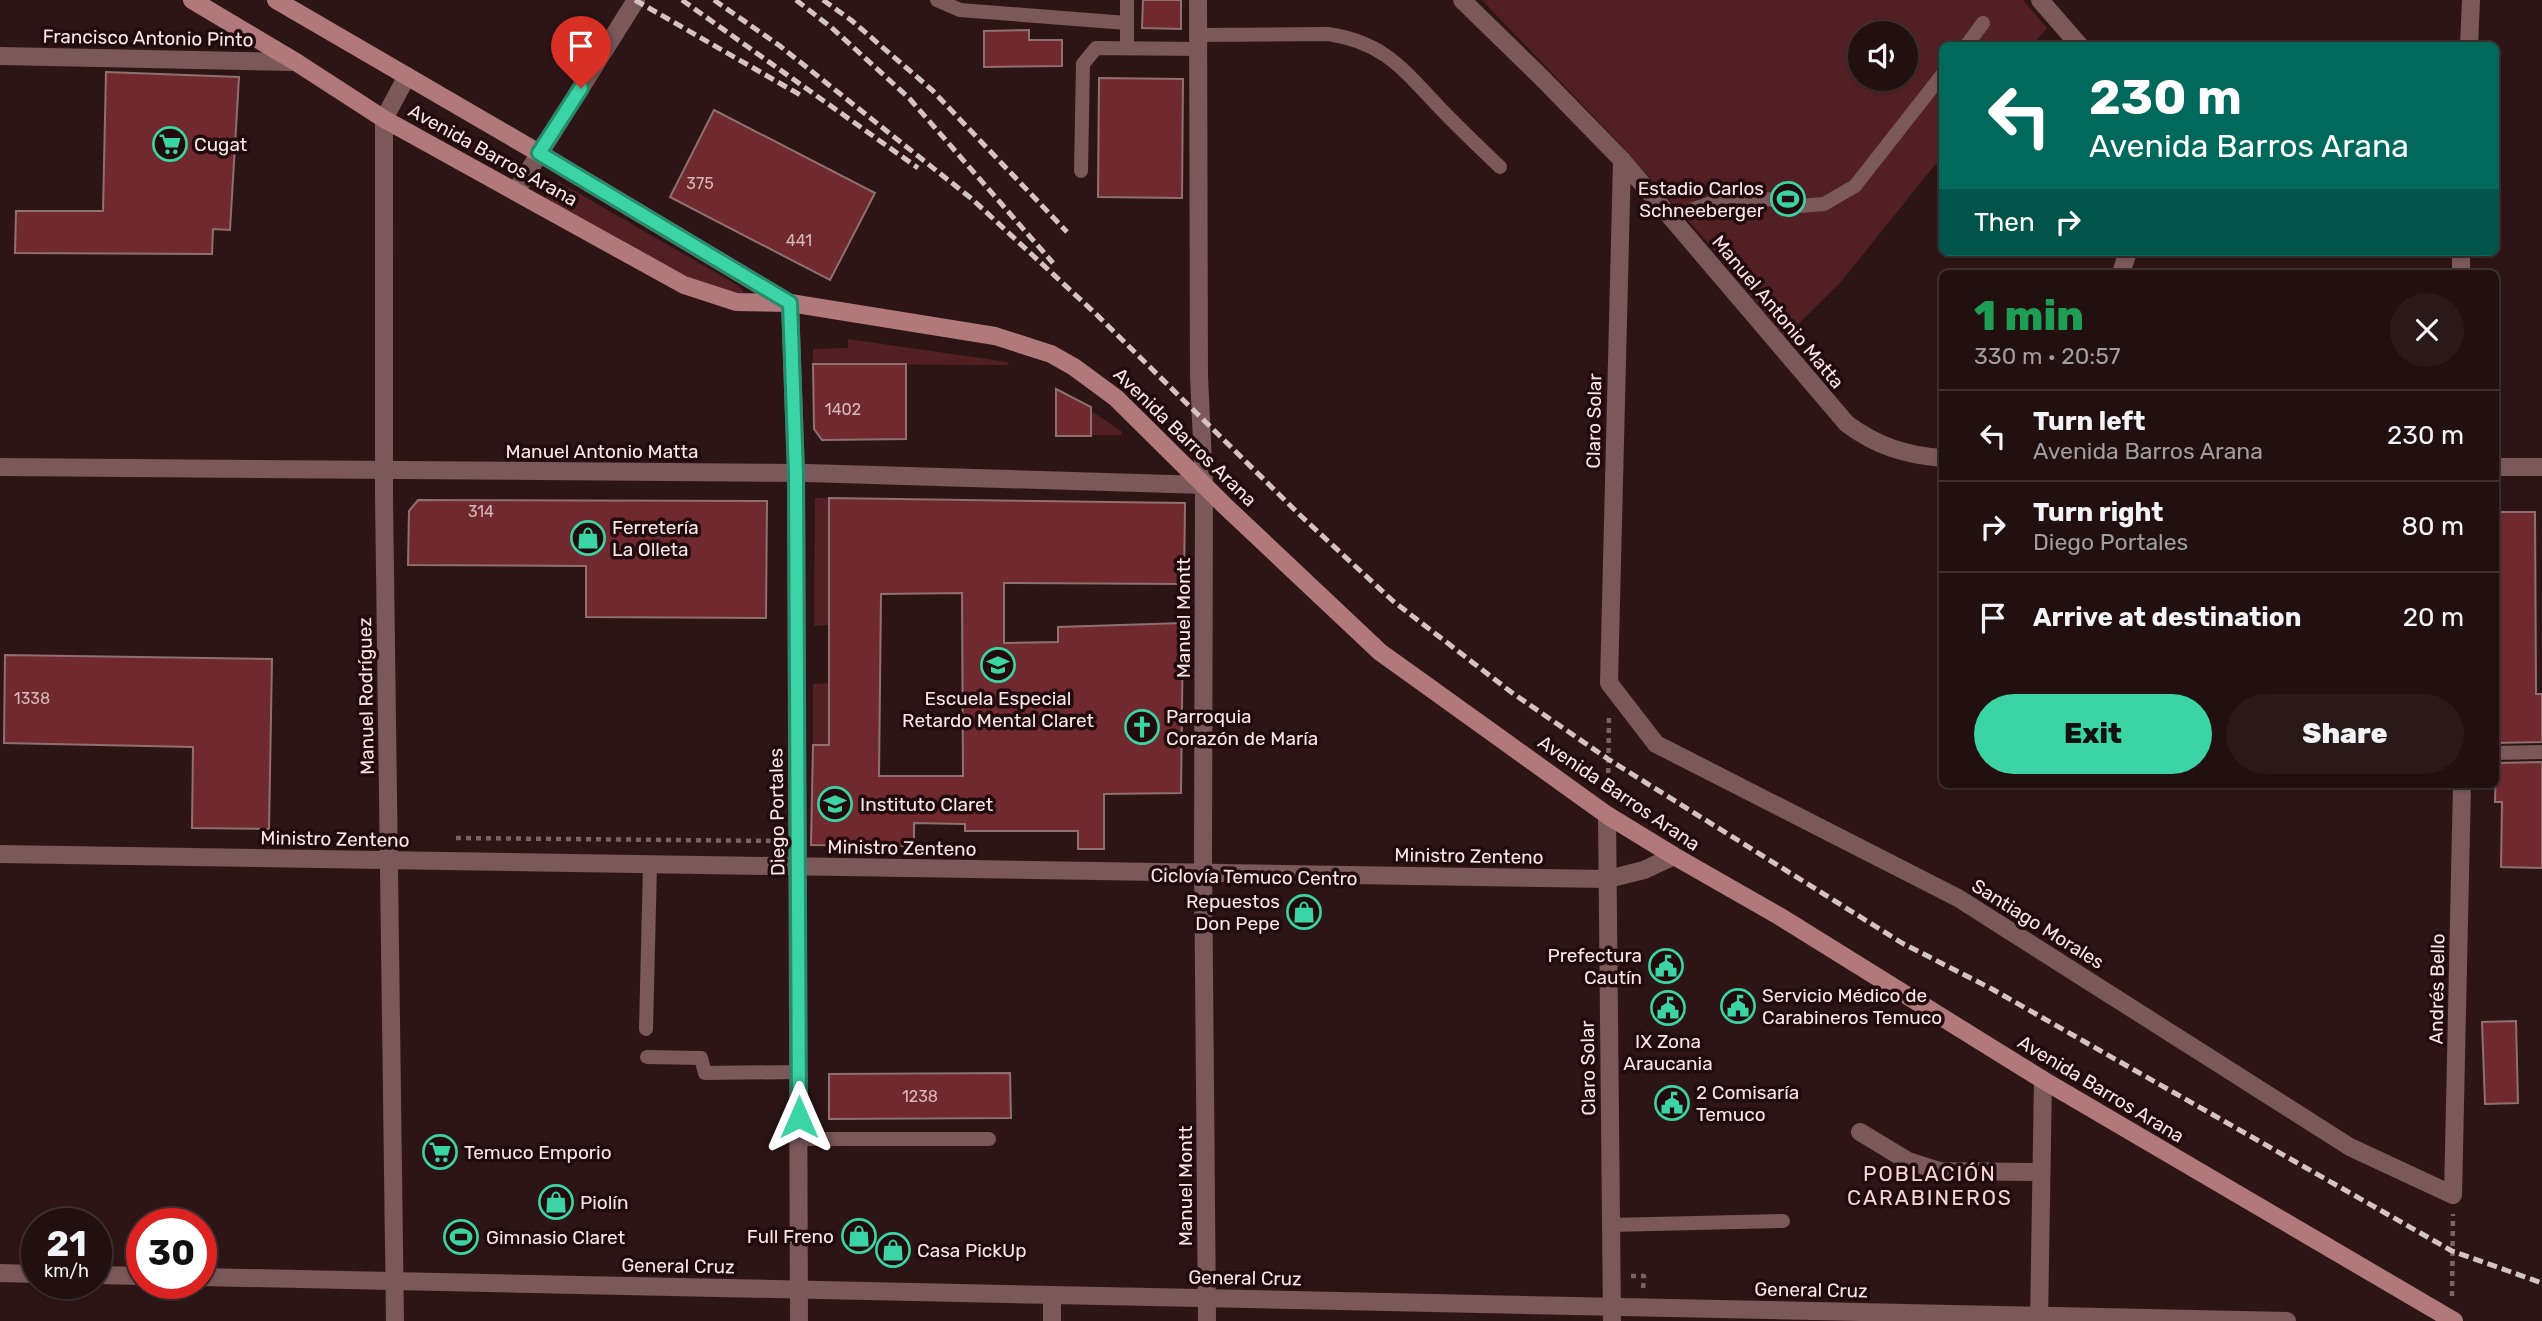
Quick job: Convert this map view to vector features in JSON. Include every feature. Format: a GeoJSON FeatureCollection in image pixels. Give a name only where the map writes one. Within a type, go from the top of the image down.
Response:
{"type":"FeatureCollection","features":[{"type":"Feature","properties":{"kind":"main road","name":"Avenida Barros Arana"},"geometry":{"type":"LineString","coordinates":[[192,0],[384,119],[684,285],[736,302],[790,303],[995,337],[1051,354],[1074,366],[1116,398],[1380,652],[1607,815],[1779,916],[2043,1080],[2449,1321]]}},
{"type":"Feature","properties":{"kind":"main road","name":"Avenida Barros Arana"},"geometry":{"type":"LineString","coordinates":[[276,0],[790,303]]}},
{"type":"Feature","properties":{"kind":"street"},"geometry":{"type":"LineString","coordinates":[[516,191],[636,0]]}},
{"type":"Feature","properties":{"kind":"street","name":"Manuel Montt"},"geometry":{"type":"LineString","coordinates":[[1198,0],[1199,376],[1205,485],[1203,873],[1207,1321]]}},
{"type":"Feature","properties":{"kind":"street","name":"Manuel Antonio Matta"},"geometry":{"type":"LineString","coordinates":[[1462,0],[1622,160],[1847,424],[1884,447],[1939,458]]}},
{"type":"Feature","properties":{"kind":"street"},"geometry":{"type":"LineString","coordinates":[[2040,0],[2077,42]]}},
{"type":"Feature","properties":{"kind":"street"},"geometry":{"type":"LineString","coordinates":[[2469,42],[2471,0]]}},
{"type":"Feature","properties":{"kind":"street","name":"Francisco Antonio Pinto"},"geometry":{"type":"LineString","coordinates":[[0,56],[296,62]]}},
{"type":"Feature","properties":{"kind":"street","name":"Manuel Rodríguez"},"geometry":{"type":"LineString","coordinates":[[395,1321],[384,470],[384,119],[407,76]]}},
{"type":"Feature","properties":{"kind":"street","name":"Claro Solar"},"geometry":{"type":"LineString","coordinates":[[1609,683],[1622,160]]}},
{"type":"Feature","properties":{"kind":"street","name":"Diego Portales"},"geometry":{"type":"LineString","coordinates":[[790,303],[796,474],[799,1321]]}},
{"type":"Feature","properties":{"kind":"street","name":"Manuel Antonio Matta"},"geometry":{"type":"LineString","coordinates":[[0,467],[796,474],[1205,485]]}},
{"type":"Feature","properties":{"kind":"street"},"geometry":{"type":"LineString","coordinates":[[2499,467],[2542,467]]}},
{"type":"Feature","properties":{"kind":"street","name":"Santiago Morales"},"geometry":{"type":"LineString","coordinates":[[1609,683],[1656,744],[1958,898],[2350,1147],[2453,1195]]}},
{"type":"Feature","properties":{"kind":"street","name":"Andrés Bello"},"geometry":{"type":"LineString","coordinates":[[2453,1195],[2462,788]]}},
{"type":"Feature","properties":{"kind":"street","name":"Claro Solar"},"geometry":{"type":"LineString","coordinates":[[1607,815],[1612,1314]]}},
{"type":"Feature","properties":{"kind":"street","name":"Ministro Zenteno"},"geometry":{"type":"LineString","coordinates":[[0,854],[1608,879],[1644,870],[1674,856]]}},
{"type":"Feature","properties":{"kind":"street"},"geometry":{"type":"LineString","coordinates":[[2040,1318],[2043,1080]]}},
{"type":"Feature","properties":{"kind":"street"},"geometry":{"type":"LineString","coordinates":[[1860,1132],[1908,1160],[1940,1171],[2041,1172]]}},
{"type":"Feature","properties":{"kind":"street"},"geometry":{"type":"LineString","coordinates":[[0,1273],[21,1274]]}},
{"type":"Feature","properties":{"kind":"street","name":"General Cruz"},"geometry":{"type":"LineString","coordinates":[[217,1278],[1207,1298],[1612,1314],[1643,1307],[2040,1318],[2287,1321]]}},
{"type":"Feature","properties":{"kind":"street"},"geometry":{"type":"LineString","coordinates":[[1052,1295],[1052,1321]]}},
{"type":"Feature","properties":{"kind":"lane"},"geometry":{"type":"LineString","coordinates":[[937,0],[960,10],[1127,23]]}},
{"type":"Feature","properties":{"kind":"lane"},"geometry":{"type":"LineString","coordinates":[[1127,0],[1127,48]]}},
{"type":"Feature","properties":{"kind":"lane"},"geometry":{"type":"LineString","coordinates":[[1969,42],[1983,23]]}},
{"type":"Feature","properties":{"kind":"lane"},"geometry":{"type":"LineString","coordinates":[[1081,170],[1083,64],[1096,48],[1328,34],[1368,44],[1401,65],[1500,167]]}},
{"type":"Feature","properties":{"kind":"lane"},"geometry":{"type":"LineString","coordinates":[[1670,217],[1731,196],[1776,200],[1799,206],[1824,204],[1855,186],[1939,79]]}},
{"type":"Feature","properties":{"kind":"lane"},"geometry":{"type":"LineString","coordinates":[[2499,753],[2542,752]]}},
{"type":"Feature","properties":{"kind":"lane"},"geometry":{"type":"LineString","coordinates":[[646,1029],[650,865]]}},
{"type":"Feature","properties":{"kind":"lane"},"geometry":{"type":"LineString","coordinates":[[647,1057],[701,1058],[705,1073],[799,1072]]}},
{"type":"Feature","properties":{"kind":"lane"},"geometry":{"type":"LineString","coordinates":[[799,1139],[989,1139]]}},
{"type":"Feature","properties":{"kind":"lane"},"geometry":{"type":"LineString","coordinates":[[1611,1225],[1783,1221]]}},
{"type":"Feature","properties":{"kind":"path"},"geometry":{"type":"LineString","coordinates":[[1607,815],[1609,683]]}},
{"type":"Feature","properties":{"kind":"path"},"geometry":{"type":"LineString","coordinates":[[2449,1321],[2453,1195]]}},
{"type":"Feature","properties":{"kind":"path"},"geometry":{"type":"LineString","coordinates":[[1612,1276],[1644,1276],[1643,1307]]}},
{"type":"Feature","properties":{"kind":"shaded area","name":"Estadio Carlos Schneeberger"},"geometry":{"type":"Polygon","coordinates":[[[1482,0],[2023,0],[2047,28],[2035,42],[1939,42],[1939,160],[1840,283],[1785,337],[1707,242],[1621,145],[1482,0]]]}},
{"type":"Feature","properties":{"kind":"shaded area"},"geometry":{"type":"Polygon","coordinates":[[[437,121],[509,162],[510,167],[506,171],[499,169],[436,133],[434,125],[437,121]]]}},
{"type":"Feature","properties":{"kind":"shaded area"},"geometry":{"type":"Polygon","coordinates":[[[559,182],[739,286],[744,292],[737,298],[688,277],[546,199],[545,188],[549,183],[559,182]]]}},
{"type":"Feature","properties":{"kind":"shaded area"},"geometry":{"type":"Polygon","coordinates":[[[848,339],[1007,362],[1009,365],[813,364],[813,349],[848,348],[848,339]]]}},
{"type":"Feature","properties":{"kind":"shaded area"},"geometry":{"type":"Polygon","coordinates":[[[1091,411],[1121,431],[1122,435],[1091,435],[1091,411]]]}},
{"type":"Feature","properties":{"kind":"shaded area"},"geometry":{"type":"Polygon","coordinates":[[[815,498],[829,498],[829,625],[814,626],[815,498]]]}},
{"type":"Feature","properties":{"kind":"shaded area"},"geometry":{"type":"Polygon","coordinates":[[[830,683],[830,745],[813,745],[813,684],[830,683]]]}},
{"type":"Feature","properties":{"kind":"building"},"geometry":{"type":"Polygon","coordinates":[[[1143,0],[1181,0],[1181,29],[1142,28],[1143,0]]]}},
{"type":"Feature","properties":{"kind":"building"},"geometry":{"type":"Polygon","coordinates":[[[1029,30],[1029,40],[1062,40],[1062,66],[984,67],[984,31],[1029,30]]]}},
{"type":"Feature","properties":{"kind":"building","name":"Cugat"},"geometry":{"type":"Polygon","coordinates":[[[106,72],[239,77],[230,230],[213,229],[212,254],[15,253],[16,211],[103,211],[106,72]]]}},
{"type":"Feature","properties":{"kind":"building"},"geometry":{"type":"Polygon","coordinates":[[[1099,78],[1183,79],[1182,198],[1098,197],[1099,78]]]}},
{"type":"Feature","properties":{"kind":"building"},"geometry":{"type":"Polygon","coordinates":[[[714,110],[875,193],[830,280],[670,197],[714,110]]]}},
{"type":"Feature","properties":{"kind":"building"},"geometry":{"type":"Polygon","coordinates":[[[813,364],[906,364],[906,439],[822,440],[814,429],[813,364]]]}},
{"type":"Feature","properties":{"kind":"building"},"geometry":{"type":"Polygon","coordinates":[[[1056,389],[1091,407],[1091,436],[1056,436],[1056,389]]]}},
{"type":"Feature","properties":{"kind":"building","name":"Escuela Especial Retardo Mental Claret"},"geometry":{"type":"Polygon","coordinates":[[[829,498],[1185,503],[1184,584],[1004,583],[1004,643],[1058,642],[1058,627],[1183,623],[1181,793],[1104,794],[1104,849],[1078,849],[1078,831],[965,831],[965,824],[914,823],[914,846],[811,845],[813,745],[829,745],[829,498]],[[962,593],[881,594],[879,776],[963,776],[962,593]]]}},
{"type":"Feature","properties":{"kind":"building","name":"Ferretería La Olleta"},"geometry":{"type":"Polygon","coordinates":[[[418,500],[767,501],[766,618],[586,617],[586,566],[408,565],[409,511],[418,500]]]}},
{"type":"Feature","properties":{"kind":"building"},"geometry":{"type":"Polygon","coordinates":[[[2499,512],[2535,512],[2536,694],[2542,694],[2542,742],[2499,743],[2499,512]]]}},
{"type":"Feature","properties":{"kind":"building"},"geometry":{"type":"Polygon","coordinates":[[[5,655],[272,659],[269,829],[192,828],[193,747],[4,743],[5,655]]]}},
{"type":"Feature","properties":{"kind":"building"},"geometry":{"type":"Polygon","coordinates":[[[2542,762],[2542,868],[2501,867],[2502,802],[2495,802],[2495,788],[2499,788],[2499,763],[2542,762]]]}},
{"type":"Feature","properties":{"kind":"building"},"geometry":{"type":"Polygon","coordinates":[[[2516,1021],[2518,1103],[2485,1104],[2482,1022],[2516,1021]]]}},
{"type":"Feature","properties":{"kind":"building"},"geometry":{"type":"Polygon","coordinates":[[[1010,1073],[1011,1118],[829,1119],[829,1074],[1010,1073]]]}},
{"type":"Feature","properties":{"kind":"railway"},"geometry":{"type":"LineString","coordinates":[[635,0],[802,96]]}},
{"type":"Feature","properties":{"kind":"railway"},"geometry":{"type":"LineString","coordinates":[[682,0],[918,168]]}},
{"type":"Feature","properties":{"kind":"railway"},"geometry":{"type":"LineString","coordinates":[[714,0],[780,46],[972,199],[1096,314],[1302,517],[1393,601],[1511,692],[1608,759],[1902,943],[1992,989],[2452,1251],[2542,1283]]}},
{"type":"Feature","properties":{"kind":"railway"},"geometry":{"type":"LineString","coordinates":[[796,0],[832,28],[909,98],[1053,263]]}},
{"type":"Feature","properties":{"kind":"railway"},"geometry":{"type":"LineString","coordinates":[[823,0],[851,20],[932,90],[1067,232]]}},
{"type":"Feature","properties":{"kind":"place","name":"Cugat"},"geometry":{"type":"Point","coordinates":[170,144]}},
{"type":"Feature","properties":{"kind":"place","name":"Estadio Carlos Schneeberger"},"geometry":{"type":"Point","coordinates":[1788,199]}},
{"type":"Feature","properties":{"kind":"place","name":"Ferretería La Olleta"},"geometry":{"type":"Point","coordinates":[588,538]}},
{"type":"Feature","properties":{"kind":"place","name":"Escuela Especial Retardo Mental Claret"},"geometry":{"type":"Point","coordinates":[998,665]}},
{"type":"Feature","properties":{"kind":"place","name":"Parroquia Corazón de María"},"geometry":{"type":"Point","coordinates":[1142,727]}},
{"type":"Feature","properties":{"kind":"place","name":"Instituto Claret"},"geometry":{"type":"Point","coordinates":[835,804]}},
{"type":"Feature","properties":{"kind":"place","name":"Repuestos Don Pepe"},"geometry":{"type":"Point","coordinates":[1304,912]}},
{"type":"Feature","properties":{"kind":"place","name":"Prefectura Cautín"},"geometry":{"type":"Point","coordinates":[1666,966]}},
{"type":"Feature","properties":{"kind":"place","name":"Servicio Médico de Carabineros Temuco"},"geometry":{"type":"Point","coordinates":[1738,1006]}},
{"type":"Feature","properties":{"kind":"place","name":"IX Zona Araucania"},"geometry":{"type":"Point","coordinates":[1668,1008]}},
{"type":"Feature","properties":{"kind":"place","name":"2 Comisaría Temuco"},"geometry":{"type":"Point","coordinates":[1672,1103]}},
{"type":"Feature","properties":{"kind":"place","name":"Temuco Emporio"},"geometry":{"type":"Point","coordinates":[440,1152]}},
{"type":"Feature","properties":{"kind":"place","name":"Piolín"},"geometry":{"type":"Point","coordinates":[556,1202]}},
{"type":"Feature","properties":{"kind":"place","name":"Full Freno"},"geometry":{"type":"Point","coordinates":[859,1236]}},
{"type":"Feature","properties":{"kind":"place","name":"Gimnasio Claret"},"geometry":{"type":"Point","coordinates":[461,1237]}},
{"type":"Feature","properties":{"kind":"place","name":"Casa PickUp"},"geometry":{"type":"Point","coordinates":[893,1250]}},
{"type":"Feature","properties":{"kind":"district","name":"POBLACIÓN CARABINEROS"},"geometry":{"type":"Point","coordinates":[1930,1185]}},
{"type":"Feature","properties":{"kind":"route"},"geometry":{"type":"LineString","coordinates":[[581,88],[539,153],[790,303],[796,474],[799,1117]]}}]}
